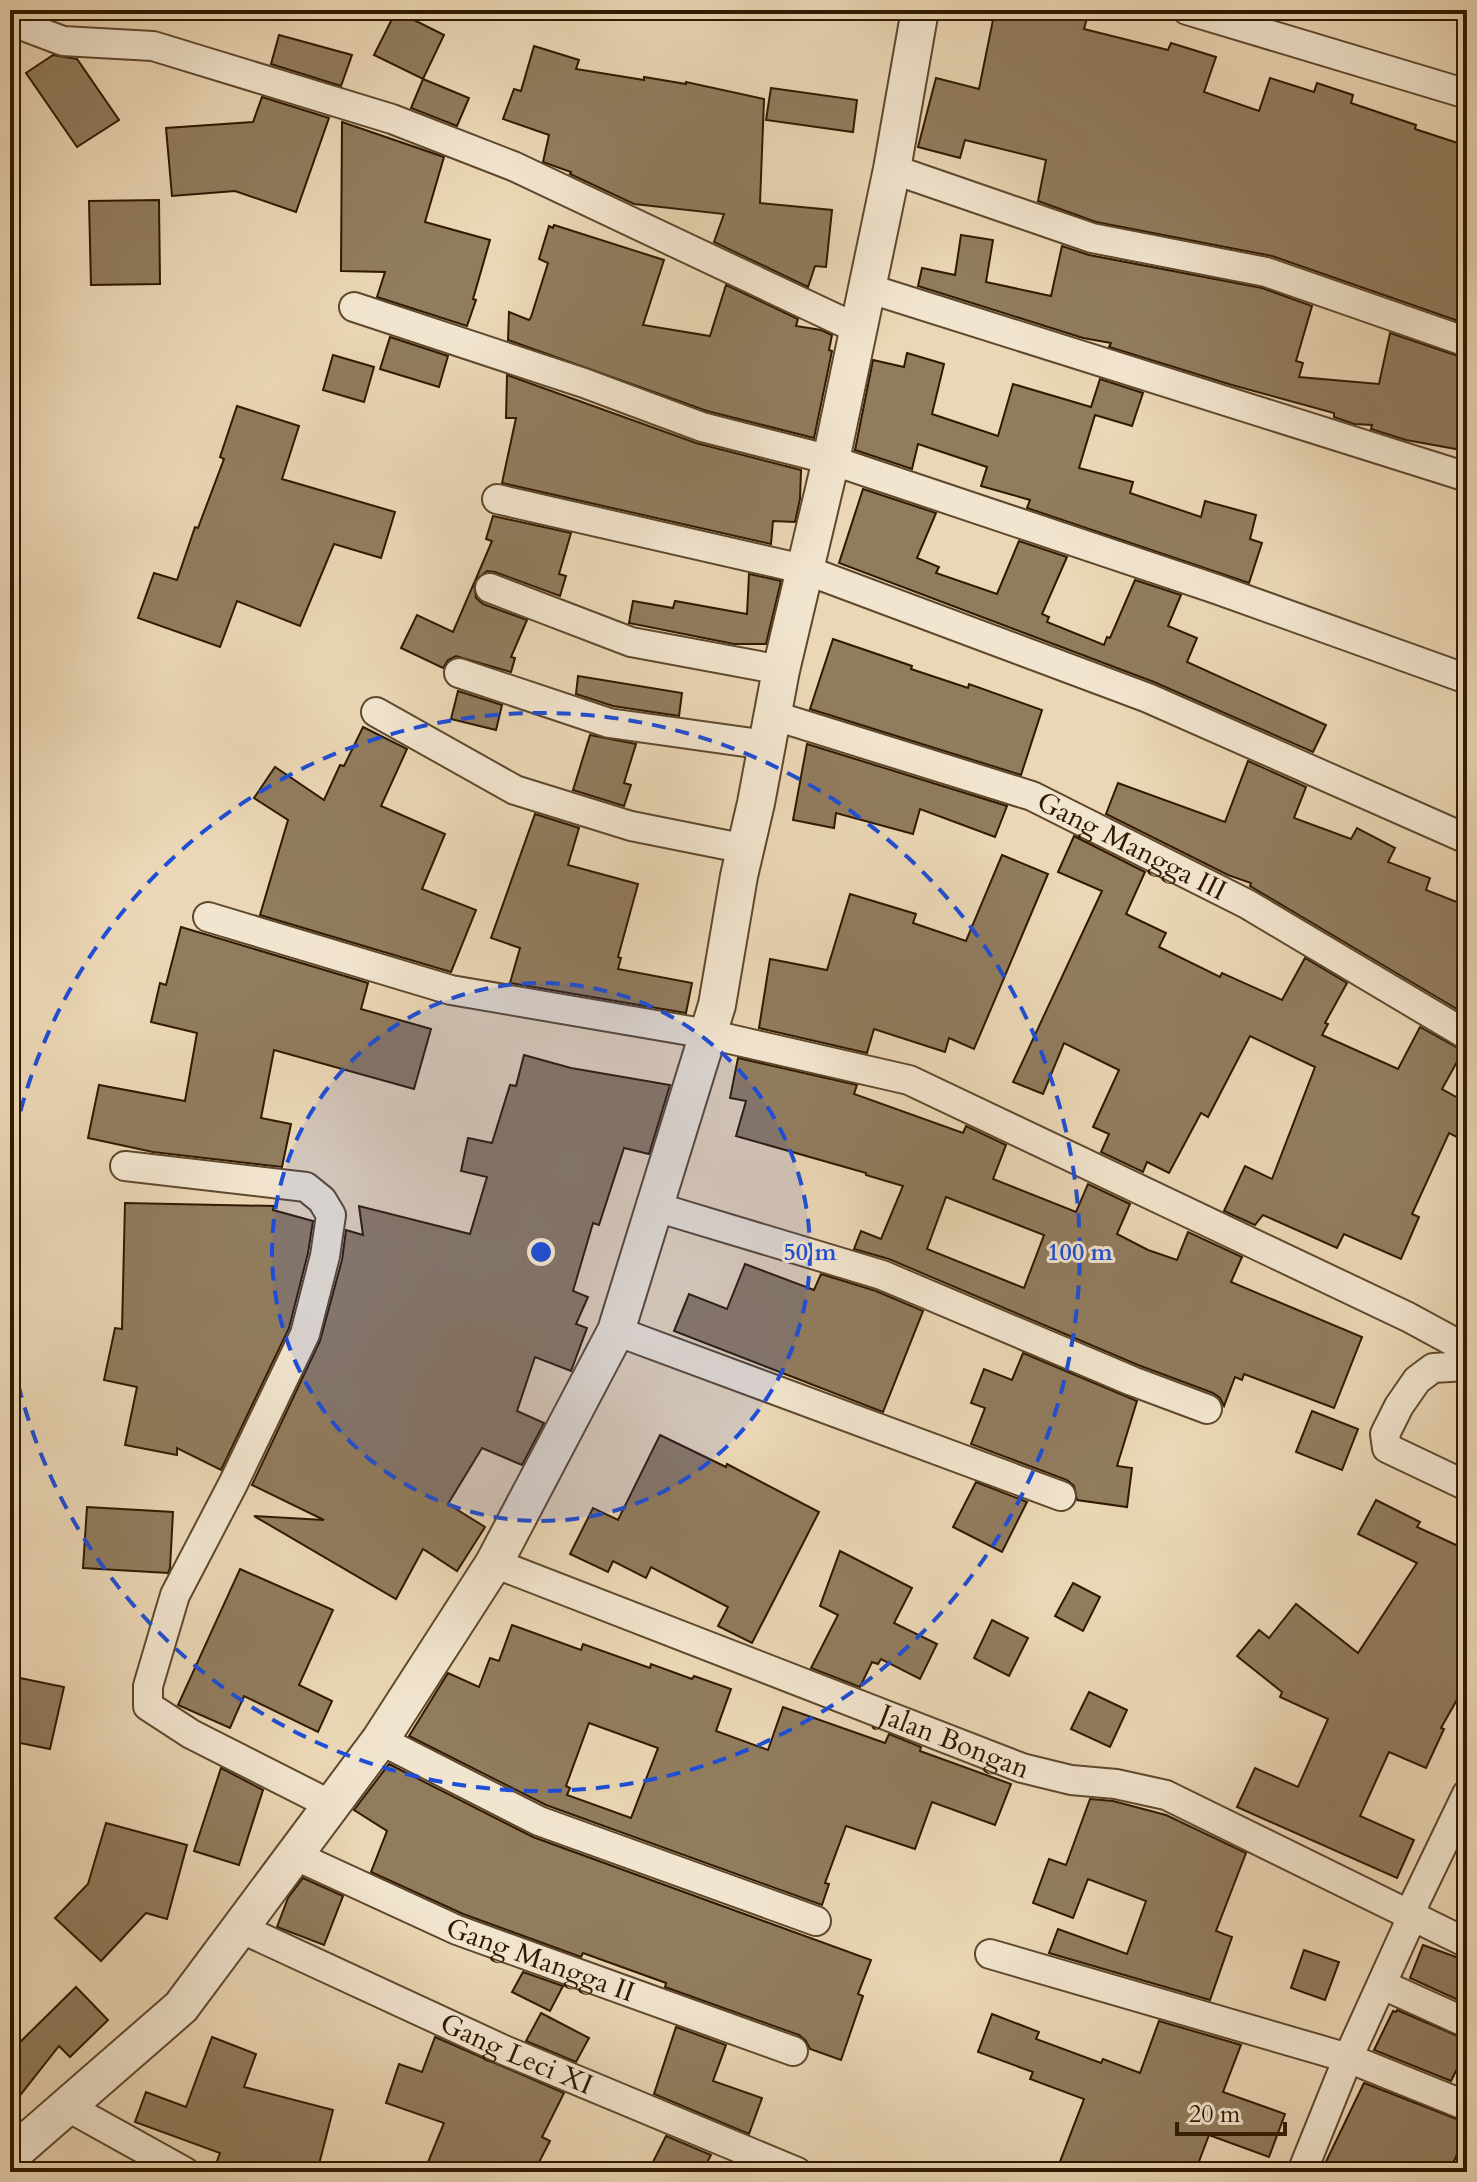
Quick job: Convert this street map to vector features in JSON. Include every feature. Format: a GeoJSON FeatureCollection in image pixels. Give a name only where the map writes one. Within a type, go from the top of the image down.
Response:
{"type":"FeatureCollection","features":[{"type":"Feature","properties":{"kind":"street"},"geometry":{"type":"LineString","coordinates":[[10,2156],[181,2007],[380,1740],[494,1563],[616,1331],[717,1005],[739,876],[781,670],[831,460],[892,169],[920,10]]}},
{"type":"Feature","properties":{"kind":"street"},"geometry":{"type":"LineString","coordinates":[[1187,10],[1467,94]]}},
{"type":"Feature","properties":{"kind":"street"},"geometry":{"type":"LineString","coordinates":[[10,21],[63,41],[153,46],[392,119],[513,166],[858,329]]}},
{"type":"Feature","properties":{"kind":"street"},"geometry":{"type":"LineString","coordinates":[[892,169],[1092,238],[1266,272],[1467,342]]}},
{"type":"Feature","properties":{"kind":"street"},"geometry":{"type":"LineString","coordinates":[[867,288],[1467,477]]}},
{"type":"Feature","properties":{"kind":"street"},"geometry":{"type":"LineString","coordinates":[[354,307],[584,383],[702,427],[831,460],[1216,589],[1467,679]]}},
{"type":"Feature","properties":{"kind":"street"},"geometry":{"type":"LineString","coordinates":[[497,499],[803,569],[1148,698],[1467,839]]}},
{"type":"Feature","properties":{"kind":"street"},"geometry":{"type":"LineString","coordinates":[[490,588],[631,642],[781,670]]}},
{"type":"Feature","properties":{"kind":"street","name":"Gang Mangga III"},"geometry":{"type":"LineString","coordinates":[[459,673],[609,723],[770,730],[1032,796],[1247,904],[1467,1035]]}},
{"type":"Feature","properties":{"kind":"street"},"geometry":{"type":"LineString","coordinates":[[376,712],[515,790],[631,826],[746,849]]}},
{"type":"Feature","properties":{"kind":"street"},"geometry":{"type":"LineString","coordinates":[[208,917],[451,990],[708,1034],[909,1080],[1408,1317],[1467,1349]]}},
{"type":"Feature","properties":{"kind":"street"},"geometry":{"type":"LineString","coordinates":[[125,1166],[306,1187],[322,1200],[331,1215],[325,1256],[305,1334],[233,1484],[175,1595],[148,1686],[148,1706],[191,1734],[331,1805]]}},
{"type":"Feature","properties":{"kind":"street"},"geometry":{"type":"LineString","coordinates":[[656,1207],[882,1275],[1132,1381],[1207,1409]]}},
{"type":"Feature","properties":{"kind":"street"},"geometry":{"type":"LineString","coordinates":[[616,1331],[1061,1496]]}},
{"type":"Feature","properties":{"kind":"street"},"geometry":{"type":"LineString","coordinates":[[1467,1366],[1433,1368],[1424,1372],[1399,1406],[1385,1434],[1387,1448],[1467,1486]]}},
{"type":"Feature","properties":{"kind":"street","name":"Jalan Bongan"},"geometry":{"type":"LineString","coordinates":[[494,1563],[1022,1768],[1071,1780],[1116,1784],[1166,1795],[1467,1943]]}},
{"type":"Feature","properties":{"kind":"street"},"geometry":{"type":"LineString","coordinates":[[380,1740],[539,1821],[816,1921]]}},
{"type":"Feature","properties":{"kind":"street"},"geometry":{"type":"LineString","coordinates":[[1306,2171],[1348,2058],[1383,1985],[1412,1917],[1415,1902],[1458,1836],[1467,1794]]}},
{"type":"Feature","properties":{"kind":"street","name":"Gang Mangga II"},"geometry":{"type":"LineString","coordinates":[[294,1855],[457,1930],[793,2051]]}},
{"type":"Feature","properties":{"kind":"street","name":"Gang Leci XI"},"geometry":{"type":"LineString","coordinates":[[240,1928],[504,2050],[797,2172]]}},
{"type":"Feature","properties":{"kind":"street"},"geometry":{"type":"LineString","coordinates":[[990,1954],[1348,2058],[1467,2106]]}},
{"type":"Feature","properties":{"kind":"street"},"geometry":{"type":"LineString","coordinates":[[1383,1985],[1467,2023]]}},
{"type":"Feature","properties":{"kind":"street"},"geometry":{"type":"LineString","coordinates":[[68,2107],[185,2172]]}},
{"type":"Feature","properties":{"kind":"building"},"geometry":{"type":"Polygon","coordinates":[[[995,10],[1052,10],[1087,18],[1084,29],[1168,50],[1171,43],[1216,57],[1204,92],[1259,111],[1270,78],[1314,92],[1317,83],[1353,95],[1351,103],[1467,146],[1467,324],[1272,256],[1096,222],[1038,201],[1046,160],[965,140],[960,158],[918,147],[936,78],[979,89],[995,10]]]}},
{"type":"Feature","properties":{"kind":"building"},"geometry":{"type":"Polygon","coordinates":[[[396,11],[444,35],[423,79],[374,55],[396,11]]]}},
{"type":"Feature","properties":{"kind":"building"},"geometry":{"type":"Polygon","coordinates":[[[279,35],[352,55],[341,86],[271,64],[279,35]]]}},
{"type":"Feature","properties":{"kind":"building"},"geometry":{"type":"Polygon","coordinates":[[[534,46],[579,60],[576,69],[644,80],[644,77],[686,82],[764,99],[760,203],[832,210],[826,267],[815,266],[808,287],[714,242],[724,214],[634,204],[571,172],[543,162],[549,135],[503,119],[514,89],[521,91],[534,46]]]}},
{"type":"Feature","properties":{"kind":"building"},"geometry":{"type":"Polygon","coordinates":[[[53,55],[77,59],[119,120],[77,147],[26,73],[53,55]]]}},
{"type":"Feature","properties":{"kind":"building"},"geometry":{"type":"Polygon","coordinates":[[[423,79],[469,98],[457,126],[411,108],[423,79]]]}},
{"type":"Feature","properties":{"kind":"building"},"geometry":{"type":"Polygon","coordinates":[[[771,88],[857,100],[853,132],[766,120],[771,88]]]}},
{"type":"Feature","properties":{"kind":"building"},"geometry":{"type":"Polygon","coordinates":[[[262,97],[329,118],[296,212],[235,191],[172,196],[166,128],[253,122],[262,97]]]}},
{"type":"Feature","properties":{"kind":"building"},"geometry":{"type":"Polygon","coordinates":[[[342,122],[444,157],[425,222],[490,240],[467,326],[377,297],[385,272],[341,271],[342,122]]]}},
{"type":"Feature","properties":{"kind":"building"},"geometry":{"type":"Polygon","coordinates":[[[159,200],[160,284],[91,285],[89,201],[159,200]]]}},
{"type":"Feature","properties":{"kind":"building"},"geometry":{"type":"Polygon","coordinates":[[[554,225],[664,260],[643,325],[710,336],[726,285],[798,319],[796,326],[832,335],[829,350],[832,351],[814,438],[707,411],[508,340],[509,312],[529,320],[531,317],[548,263],[539,259],[549,226],[553,228],[554,225]]]}},
{"type":"Feature","properties":{"kind":"building"},"geometry":{"type":"Polygon","coordinates":[[[961,235],[993,240],[986,282],[1051,296],[1062,246],[1089,255],[1262,288],[1312,306],[1296,361],[1303,363],[1299,377],[1379,384],[1390,333],[1467,359],[1467,451],[1406,440],[1371,429],[1372,425],[1354,424],[1334,417],[1334,413],[1232,385],[1109,347],[1111,343],[1083,338],[918,286],[922,268],[955,275],[961,235]]]}},
{"type":"Feature","properties":{"kind":"building"},"geometry":{"type":"Polygon","coordinates":[[[390,337],[448,356],[439,387],[380,369],[390,337]]]}},
{"type":"Feature","properties":{"kind":"building"},"geometry":{"type":"Polygon","coordinates":[[[907,353],[944,364],[932,414],[998,436],[1013,384],[1091,407],[1100,379],[1143,393],[1132,426],[1095,415],[1079,468],[1133,482],[1130,493],[1201,517],[1205,501],[1256,515],[1250,539],[1262,543],[1249,583],[1027,508],[1030,500],[981,486],[987,467],[918,444],[912,469],[855,450],[873,360],[904,367],[907,353]]]}},
{"type":"Feature","properties":{"kind":"building"},"geometry":{"type":"Polygon","coordinates":[[[333,355],[374,367],[364,402],[323,390],[333,355]]]}},
{"type":"Feature","properties":{"kind":"building"},"geometry":{"type":"Polygon","coordinates":[[[507,375],[696,443],[801,470],[795,522],[773,521],[771,544],[502,483],[516,418],[506,418],[507,375]]]}},
{"type":"Feature","properties":{"kind":"building"},"geometry":{"type":"Polygon","coordinates":[[[237,406],[299,426],[282,479],[395,512],[381,558],[334,544],[300,626],[237,601],[220,647],[138,618],[154,573],[177,580],[195,527],[198,528],[224,459],[220,457],[237,406]]]}},
{"type":"Feature","properties":{"kind":"building"},"geometry":{"type":"Polygon","coordinates":[[[863,489],[936,513],[917,558],[939,567],[936,573],[997,594],[1019,541],[1067,557],[1042,614],[1049,617],[1047,622],[1104,645],[1107,637],[1110,638],[1135,580],[1181,595],[1168,626],[1197,638],[1187,662],[1326,725],[1313,752],[1154,682],[839,563],[863,489]]]}},
{"type":"Feature","properties":{"kind":"building"},"geometry":{"type":"Polygon","coordinates":[[[493,516],[571,533],[559,574],[566,576],[560,596],[495,572],[487,571],[475,581],[492,541],[486,539],[493,516]]]}},
{"type":"Feature","properties":{"kind":"building"},"geometry":{"type":"Polygon","coordinates":[[[749,574],[781,581],[766,644],[734,644],[629,623],[633,601],[673,608],[675,601],[747,614],[749,574]]]}},
{"type":"Feature","properties":{"kind":"building"},"geometry":{"type":"Polygon","coordinates":[[[474,583],[476,598],[483,604],[527,620],[511,657],[515,658],[511,672],[456,656],[448,660],[443,668],[401,648],[417,615],[453,632],[474,583]]]}},
{"type":"Feature","properties":{"kind":"building"},"geometry":{"type":"Polygon","coordinates":[[[833,639],[912,666],[911,669],[968,688],[969,684],[1042,710],[1021,775],[810,709],[833,639]]]}},
{"type":"Feature","properties":{"kind":"building"},"geometry":{"type":"Polygon","coordinates":[[[578,676],[682,693],[679,716],[613,706],[576,694],[578,676]]]}},
{"type":"Feature","properties":{"kind":"building"},"geometry":{"type":"Polygon","coordinates":[[[458,691],[502,705],[496,730],[451,719],[458,691]]]}},
{"type":"Feature","properties":{"kind":"building"},"geometry":{"type":"Polygon","coordinates":[[[363,727],[407,749],[381,806],[445,834],[422,889],[476,910],[451,972],[260,915],[288,820],[254,798],[275,767],[324,800],[363,727]]]}},
{"type":"Feature","properties":{"kind":"building"},"geometry":{"type":"Polygon","coordinates":[[[590,735],[636,744],[624,783],[631,785],[624,806],[573,790],[590,735]]]}},
{"type":"Feature","properties":{"kind":"building"},"geometry":{"type":"Polygon","coordinates":[[[807,744],[1007,806],[995,837],[920,809],[913,834],[836,813],[834,828],[793,820],[807,744]]]}},
{"type":"Feature","properties":{"kind":"building"},"geometry":{"type":"Polygon","coordinates":[[[1248,761],[1306,787],[1294,818],[1351,839],[1357,828],[1395,848],[1388,862],[1430,878],[1426,890],[1467,906],[1467,1015],[1250,886],[1251,883],[1228,875],[1106,814],[1118,783],[1225,822],[1248,761]]]}},
{"type":"Feature","properties":{"kind":"building"},"geometry":{"type":"Polygon","coordinates":[[[535,814],[579,828],[568,865],[638,884],[618,957],[621,958],[618,969],[692,983],[686,1013],[510,983],[520,948],[491,938],[535,814]]]}},
{"type":"Feature","properties":{"kind":"building"},"geometry":{"type":"Polygon","coordinates":[[[1074,836],[1145,872],[1126,914],[1166,933],[1159,947],[1220,977],[1222,973],[1282,1000],[1305,958],[1347,983],[1325,1023],[1328,1024],[1322,1035],[1398,1069],[1420,1027],[1463,1051],[1442,1089],[1467,1103],[1467,1142],[1449,1133],[1412,1214],[1419,1217],[1401,1259],[1344,1234],[1337,1248],[1263,1215],[1255,1225],[1224,1211],[1245,1166],[1272,1179],[1315,1067],[1250,1036],[1208,1117],[1201,1113],[1169,1173],[1147,1162],[1143,1172],[1101,1152],[1109,1134],[1093,1127],[1119,1070],[1064,1043],[1043,1094],[1013,1082],[1102,891],[1058,872],[1074,836]]]}},
{"type":"Feature","properties":{"kind":"building"},"geometry":{"type":"Polygon","coordinates":[[[1002,855],[1048,874],[974,1049],[949,1038],[945,1052],[874,1029],[867,1053],[759,1028],[770,959],[827,970],[850,894],[916,914],[913,923],[966,941],[1002,855]]]}},
{"type":"Feature","properties":{"kind":"building"},"geometry":{"type":"Polygon","coordinates":[[[181,927],[368,983],[361,1009],[431,1029],[414,1089],[274,1050],[261,1118],[291,1124],[282,1167],[153,1152],[88,1138],[99,1085],[185,1101],[197,1033],[151,1022],[160,983],[166,985],[181,927]]]}},
{"type":"Feature","properties":{"kind":"building"},"geometry":{"type":"Polygon","coordinates":[[[524,1055],[571,1068],[670,1085],[649,1154],[624,1148],[599,1225],[593,1223],[573,1291],[588,1297],[576,1324],[587,1328],[571,1371],[535,1357],[517,1411],[544,1423],[522,1465],[482,1448],[448,1504],[485,1527],[457,1571],[423,1549],[396,1599],[254,1516],[324,1520],[252,1485],[320,1341],[342,1260],[346,1230],[363,1235],[359,1206],[470,1234],[487,1177],[461,1171],[468,1138],[492,1143],[510,1085],[516,1086],[524,1055]]]}},
{"type":"Feature","properties":{"kind":"building"},"geometry":{"type":"Polygon","coordinates":[[[738,1058],[857,1085],[854,1094],[963,1133],[966,1126],[1006,1145],[993,1179],[1076,1212],[1088,1184],[1130,1204],[1117,1234],[1148,1250],[1177,1260],[1188,1232],[1242,1257],[1231,1282],[1362,1337],[1334,1408],[1244,1374],[1242,1380],[1235,1377],[1224,1406],[1213,1393],[1138,1365],[889,1259],[854,1249],[861,1231],[881,1239],[903,1186],[736,1136],[746,1101],[730,1098],[738,1058]],[[946,1197],[927,1249],[1024,1288],[1044,1235],[946,1197]]]}},
{"type":"Feature","properties":{"kind":"building"},"geometry":{"type":"Polygon","coordinates":[[[125,1203],[274,1206],[273,1210],[313,1221],[289,1328],[221,1470],[177,1448],[177,1455],[125,1445],[137,1387],[104,1380],[115,1328],[122,1329],[125,1203]]]}},
{"type":"Feature","properties":{"kind":"building"},"geometry":{"type":"Polygon","coordinates":[[[745,1264],[814,1290],[821,1274],[876,1291],[923,1311],[883,1412],[674,1331],[689,1294],[727,1309],[745,1264]]]}},
{"type":"Feature","properties":{"kind":"building"},"geometry":{"type":"Polygon","coordinates":[[[1023,1353],[1137,1401],[1117,1466],[1132,1468],[1127,1507],[1077,1500],[1074,1486],[1067,1480],[971,1444],[985,1408],[971,1403],[984,1369],[1012,1380],[1023,1353]]]}},
{"type":"Feature","properties":{"kind":"building"},"geometry":{"type":"Polygon","coordinates":[[[1312,1411],[1358,1429],[1342,1470],[1296,1452],[1312,1411]]]}},
{"type":"Feature","properties":{"kind":"building"},"geometry":{"type":"Polygon","coordinates":[[[660,1435],[726,1467],[727,1464],[819,1512],[752,1643],[718,1626],[728,1607],[651,1567],[646,1578],[613,1561],[608,1572],[570,1554],[593,1508],[618,1520],[660,1435]]]}},
{"type":"Feature","properties":{"kind":"building"},"geometry":{"type":"Polygon","coordinates":[[[976,1482],[1027,1502],[1002,1552],[953,1527],[976,1482]]]}},
{"type":"Feature","properties":{"kind":"building"},"geometry":{"type":"Polygon","coordinates":[[[1376,1500],[1420,1522],[1417,1527],[1467,1550],[1467,1682],[1441,1728],[1444,1729],[1426,1768],[1389,1752],[1360,1816],[1414,1840],[1397,1878],[1237,1807],[1255,1768],[1298,1787],[1328,1719],[1280,1697],[1282,1692],[1237,1656],[1259,1630],[1269,1638],[1296,1604],[1358,1653],[1417,1563],[1358,1534],[1376,1500]]]}},
{"type":"Feature","properties":{"kind":"building"},"geometry":{"type":"Polygon","coordinates":[[[87,1507],[173,1512],[168,1573],[83,1568],[87,1507]]]}},
{"type":"Feature","properties":{"kind":"building"},"geometry":{"type":"Polygon","coordinates":[[[840,1551],[912,1588],[894,1623],[937,1644],[920,1679],[881,1659],[878,1664],[872,1662],[860,1687],[811,1668],[838,1615],[820,1606],[840,1551]]]}},
{"type":"Feature","properties":{"kind":"building"},"geometry":{"type":"Polygon","coordinates":[[[240,1569],[333,1610],[299,1685],[332,1701],[318,1732],[244,1696],[230,1728],[178,1705],[240,1569]]]}},
{"type":"Feature","properties":{"kind":"building"},"geometry":{"type":"Polygon","coordinates":[[[1073,1583],[1100,1597],[1083,1631],[1055,1616],[1073,1583]]]}},
{"type":"Feature","properties":{"kind":"building"},"geometry":{"type":"Polygon","coordinates":[[[992,1620],[1028,1638],[1009,1676],[974,1658],[992,1620]]]}},
{"type":"Feature","properties":{"kind":"building"},"geometry":{"type":"Polygon","coordinates":[[[512,1625],[581,1650],[583,1644],[650,1668],[651,1664],[731,1689],[716,1731],[768,1750],[783,1707],[885,1743],[889,1734],[921,1747],[920,1751],[1011,1784],[995,1825],[932,1802],[915,1849],[846,1826],[825,1883],[829,1884],[822,1905],[546,1805],[409,1736],[448,1673],[479,1687],[490,1658],[499,1661],[512,1625]],[[589,1723],[566,1786],[570,1788],[567,1795],[631,1818],[658,1748],[589,1723]]]}},
{"type":"Feature","properties":{"kind":"building"},"geometry":{"type":"Polygon","coordinates":[[[10,1676],[64,1687],[50,1749],[10,1741],[10,1676]]]}},
{"type":"Feature","properties":{"kind":"building"},"geometry":{"type":"Polygon","coordinates":[[[1089,1692],[1127,1710],[1110,1747],[1071,1729],[1089,1692]]]}},
{"type":"Feature","properties":{"kind":"building"},"geometry":{"type":"Polygon","coordinates":[[[389,1764],[533,1837],[871,1960],[858,1994],[863,1996],[841,2060],[810,2049],[799,2035],[665,1987],[666,1983],[583,1953],[581,1957],[463,1914],[371,1872],[387,1831],[354,1810],[389,1764]]]}},
{"type":"Feature","properties":{"kind":"building"},"geometry":{"type":"Polygon","coordinates":[[[221,1768],[263,1790],[239,1865],[194,1851],[221,1768]]]}},
{"type":"Feature","properties":{"kind":"building"},"geometry":{"type":"Polygon","coordinates":[[[1090,1799],[1113,1801],[1166,1815],[1246,1853],[1216,1931],[1232,1937],[1210,2000],[1049,1953],[1058,1929],[1127,1954],[1146,1901],[1088,1879],[1073,1918],[1033,1903],[1049,1859],[1066,1865],[1090,1799]]]}},
{"type":"Feature","properties":{"kind":"building"},"geometry":{"type":"Polygon","coordinates":[[[106,1823],[187,1845],[167,1919],[146,1913],[101,1961],[55,1918],[88,1884],[106,1823]]]}},
{"type":"Feature","properties":{"kind":"building"},"geometry":{"type":"Polygon","coordinates":[[[303,1878],[343,1896],[324,1945],[277,1927],[288,1898],[303,1878]]]}},
{"type":"Feature","properties":{"kind":"building"},"geometry":{"type":"Polygon","coordinates":[[[1423,1945],[1467,1961],[1467,2004],[1410,1978],[1423,1945]]]}},
{"type":"Feature","properties":{"kind":"building"},"geometry":{"type":"Polygon","coordinates":[[[1304,1950],[1339,1962],[1325,2000],[1291,1988],[1304,1950]]]}},
{"type":"Feature","properties":{"kind":"building"},"geometry":{"type":"Polygon","coordinates":[[[523,1972],[563,1986],[550,2011],[512,1992],[523,1972]]]}},
{"type":"Feature","properties":{"kind":"building"},"geometry":{"type":"Polygon","coordinates":[[[76,1987],[108,2020],[70,2057],[59,2046],[10,2108],[10,2052],[76,1987]]]}},
{"type":"Feature","properties":{"kind":"building"},"geometry":{"type":"Polygon","coordinates":[[[1393,2011],[1467,2040],[1467,2049],[1451,2081],[1374,2050],[1393,2011]]]}},
{"type":"Feature","properties":{"kind":"building"},"geometry":{"type":"Polygon","coordinates":[[[541,2013],[589,2038],[576,2062],[526,2041],[541,2013]]]}},
{"type":"Feature","properties":{"kind":"building"},"geometry":{"type":"Polygon","coordinates":[[[992,2014],[1039,2032],[1036,2039],[1101,2063],[1103,2059],[1140,2073],[1159,2021],[1241,2045],[1223,2092],[1285,2114],[1269,2157],[1209,2135],[1195,2172],[1056,2172],[1084,2099],[1030,2079],[1033,2072],[978,2052],[992,2014]]]}},
{"type":"Feature","properties":{"kind":"building"},"geometry":{"type":"Polygon","coordinates":[[[676,2027],[726,2045],[713,2081],[762,2098],[749,2134],[654,2094],[676,2027]]]}},
{"type":"Feature","properties":{"kind":"building"},"geometry":{"type":"Polygon","coordinates":[[[212,2037],[256,2054],[244,2087],[333,2110],[317,2172],[213,2172],[220,2153],[135,2122],[146,2092],[186,2107],[212,2037]]]}},
{"type":"Feature","properties":{"kind":"building"},"geometry":{"type":"Polygon","coordinates":[[[435,2037],[564,2093],[542,2137],[550,2141],[534,2172],[424,2172],[444,2123],[386,2103],[399,2064],[422,2072],[435,2037]]]}},
{"type":"Feature","properties":{"kind":"building"},"geometry":{"type":"Polygon","coordinates":[[[1364,2083],[1467,2123],[1467,2133],[1449,2172],[1321,2172],[1364,2083]]]}},
{"type":"Feature","properties":{"kind":"building"},"geometry":{"type":"Polygon","coordinates":[[[666,2136],[711,2155],[702,2172],[648,2172],[666,2136]]]}}]}
